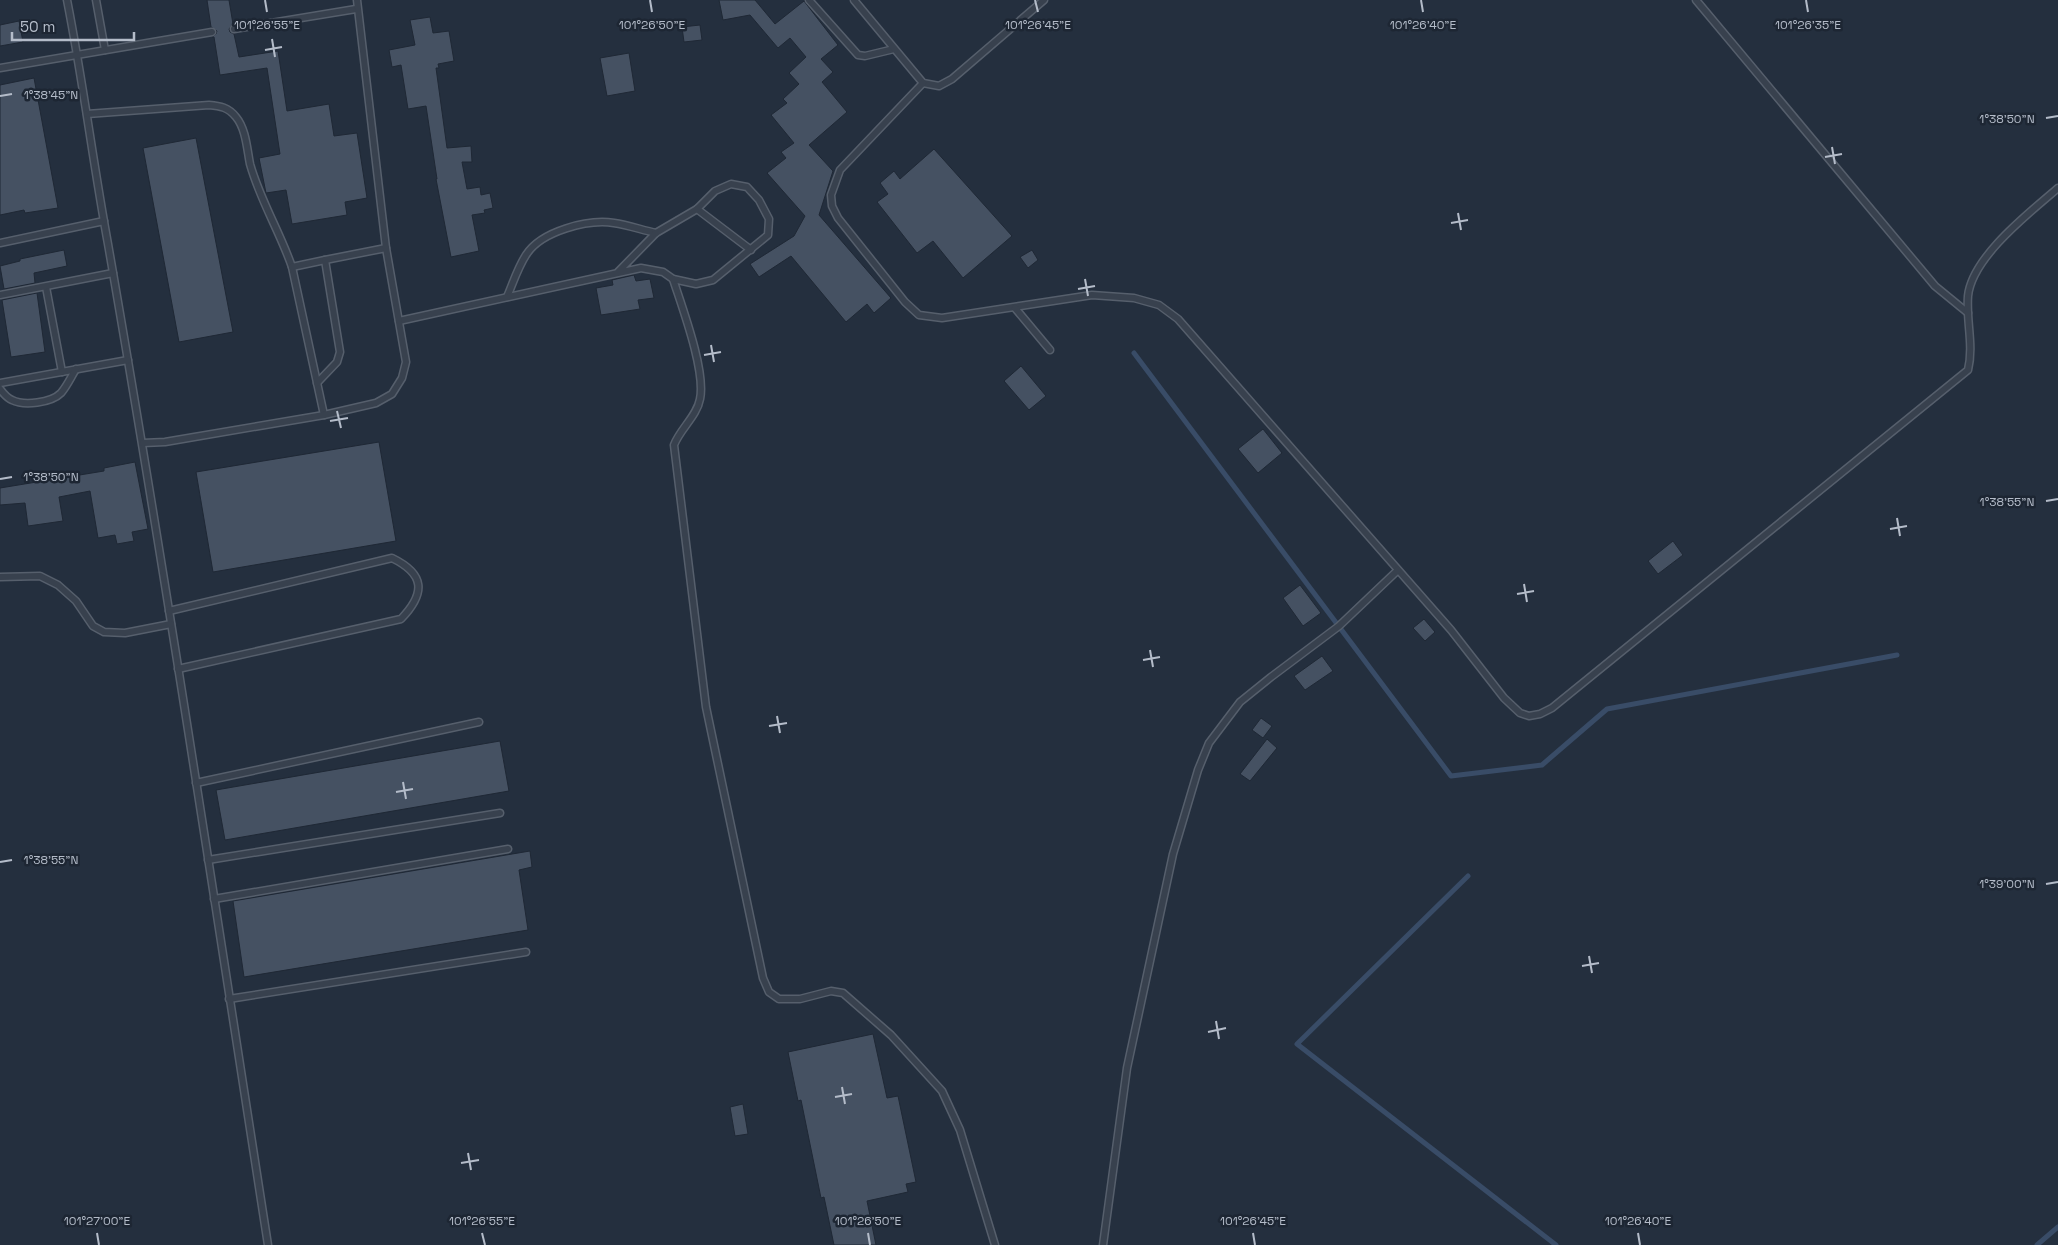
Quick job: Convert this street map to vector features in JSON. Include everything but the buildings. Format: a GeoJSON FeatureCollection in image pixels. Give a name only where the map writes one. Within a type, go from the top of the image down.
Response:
{"type":"FeatureCollection","features":[{"type":"Feature","properties":{"kind":"lane"},"geometry":{"type":"LineString","coordinates":[[67,0],[78,54],[104,221],[143,443],[268,1245]]}},
{"type":"Feature","properties":{"kind":"lane"},"geometry":{"type":"LineString","coordinates":[[96,0],[105,50]]}},
{"type":"Feature","properties":{"kind":"lane"},"geometry":{"type":"LineString","coordinates":[[143,443],[165,442],[324,415],[376,403],[392,394],[402,378],[406,362],[386,248],[356,0]]}},
{"type":"Feature","properties":{"kind":"lane"},"geometry":{"type":"LineString","coordinates":[[809,0],[858,55],[865,56],[894,49]]}},
{"type":"Feature","properties":{"kind":"lane"},"geometry":{"type":"LineString","coordinates":[[854,0],[923,83],[939,86],[952,78],[1044,0]]}},
{"type":"Feature","properties":{"kind":"lane"},"geometry":{"type":"LineString","coordinates":[[1696,0],[1935,286],[1968,313]]}},
{"type":"Feature","properties":{"kind":"lane"},"geometry":{"type":"LineString","coordinates":[[234,29],[356,10]]}},
{"type":"Feature","properties":{"kind":"lane"},"geometry":{"type":"LineString","coordinates":[[0,68],[212,32]]}},
{"type":"Feature","properties":{"kind":"lane"},"geometry":{"type":"LineString","coordinates":[[923,83],[840,170],[831,195],[832,206],[838,218],[905,302],[919,315],[942,318],[1092,295],[1134,298],[1159,305],[1178,318],[1451,630],[1504,698],[1520,713],[1529,716],[1540,714],[1552,708],[1968,370],[1971,357],[1968,294],[1974,275],[1990,252],[2018,222],[2058,188]]}},
{"type":"Feature","properties":{"kind":"lane"},"geometry":{"type":"LineString","coordinates":[[87,114],[209,105],[226,107],[237,118],[246,141],[250,164],[259,189],[286,248],[292,267],[324,415]]}},
{"type":"Feature","properties":{"kind":"lane"},"geometry":{"type":"LineString","coordinates":[[399,321],[641,268],[663,272],[673,279],[696,284],[714,280],[768,235],[769,219],[759,200],[747,188],[731,184],[715,192],[697,209],[656,233],[617,273]]}},
{"type":"Feature","properties":{"kind":"lane"},"geometry":{"type":"LineString","coordinates":[[697,209],[751,250]]}},
{"type":"Feature","properties":{"kind":"lane"},"geometry":{"type":"LineString","coordinates":[[0,244],[104,221]]}},
{"type":"Feature","properties":{"kind":"lane"},"geometry":{"type":"LineString","coordinates":[[507,297],[527,254],[538,243],[559,230],[599,223],[613,223],[656,233]]}},
{"type":"Feature","properties":{"kind":"lane"},"geometry":{"type":"LineString","coordinates":[[292,267],[386,248]]}},
{"type":"Feature","properties":{"kind":"lane"},"geometry":{"type":"LineString","coordinates":[[317,384],[337,362],[340,352],[325,260]]}},
{"type":"Feature","properties":{"kind":"lane"},"geometry":{"type":"LineString","coordinates":[[0,295],[113,273]]}},
{"type":"Feature","properties":{"kind":"lane"},"geometry":{"type":"LineString","coordinates":[[673,279],[694,348],[700,380],[700,399],[692,417],[678,436],[674,445],[706,707],[763,978],[769,992],[779,999],[800,999],[831,991],[843,993],[891,1035],[942,1091],[960,1130],[995,1245]]}},
{"type":"Feature","properties":{"kind":"lane"},"geometry":{"type":"LineString","coordinates":[[46,286],[62,372]]}},
{"type":"Feature","properties":{"kind":"lane"},"geometry":{"type":"LineString","coordinates":[[1015,308],[1050,350]]}},
{"type":"Feature","properties":{"kind":"lane"},"geometry":{"type":"LineString","coordinates":[[0,383],[128,360]]}},
{"type":"Feature","properties":{"kind":"lane"},"geometry":{"type":"LineString","coordinates":[[0,390],[10,400],[22,403],[38,402],[53,398],[61,393],[76,369]]}},
{"type":"Feature","properties":{"kind":"lane"},"geometry":{"type":"LineString","coordinates":[[169,611],[392,558],[405,565],[416,575],[419,592],[412,608],[402,619],[178,669]]}},
{"type":"Feature","properties":{"kind":"lane"},"geometry":{"type":"LineString","coordinates":[[1103,1245],[1127,1068],[1173,854],[1198,770],[1210,743],[1224,721],[1240,702],[1339,626],[1398,570]]}},
{"type":"Feature","properties":{"kind":"lane"},"geometry":{"type":"LineString","coordinates":[[0,577],[40,576],[58,585],[76,601],[93,626],[104,632],[125,632],[171,624]]}},
{"type":"Feature","properties":{"kind":"lane"},"geometry":{"type":"LineString","coordinates":[[196,783],[479,722]]}},
{"type":"Feature","properties":{"kind":"lane"},"geometry":{"type":"LineString","coordinates":[[208,860],[500,813]]}},
{"type":"Feature","properties":{"kind":"lane"},"geometry":{"type":"LineString","coordinates":[[214,899],[508,848]]}},
{"type":"Feature","properties":{"kind":"lane"},"geometry":{"type":"LineString","coordinates":[[229,999],[526,952]]}},
{"type":"Feature","properties":{"kind":"waterway"},"geometry":{"type":"LineString","coordinates":[[1134,353],[1451,776],[1542,765],[1607,709],[1897,655]]}},
{"type":"Feature","properties":{"kind":"waterway"},"geometry":{"type":"LineString","coordinates":[[1468,876],[1297,1044],[1556,1245]]}},
{"type":"Feature","properties":{"kind":"waterway"},"geometry":{"type":"LineString","coordinates":[[2037,1245],[2058,1227]]}}]}
